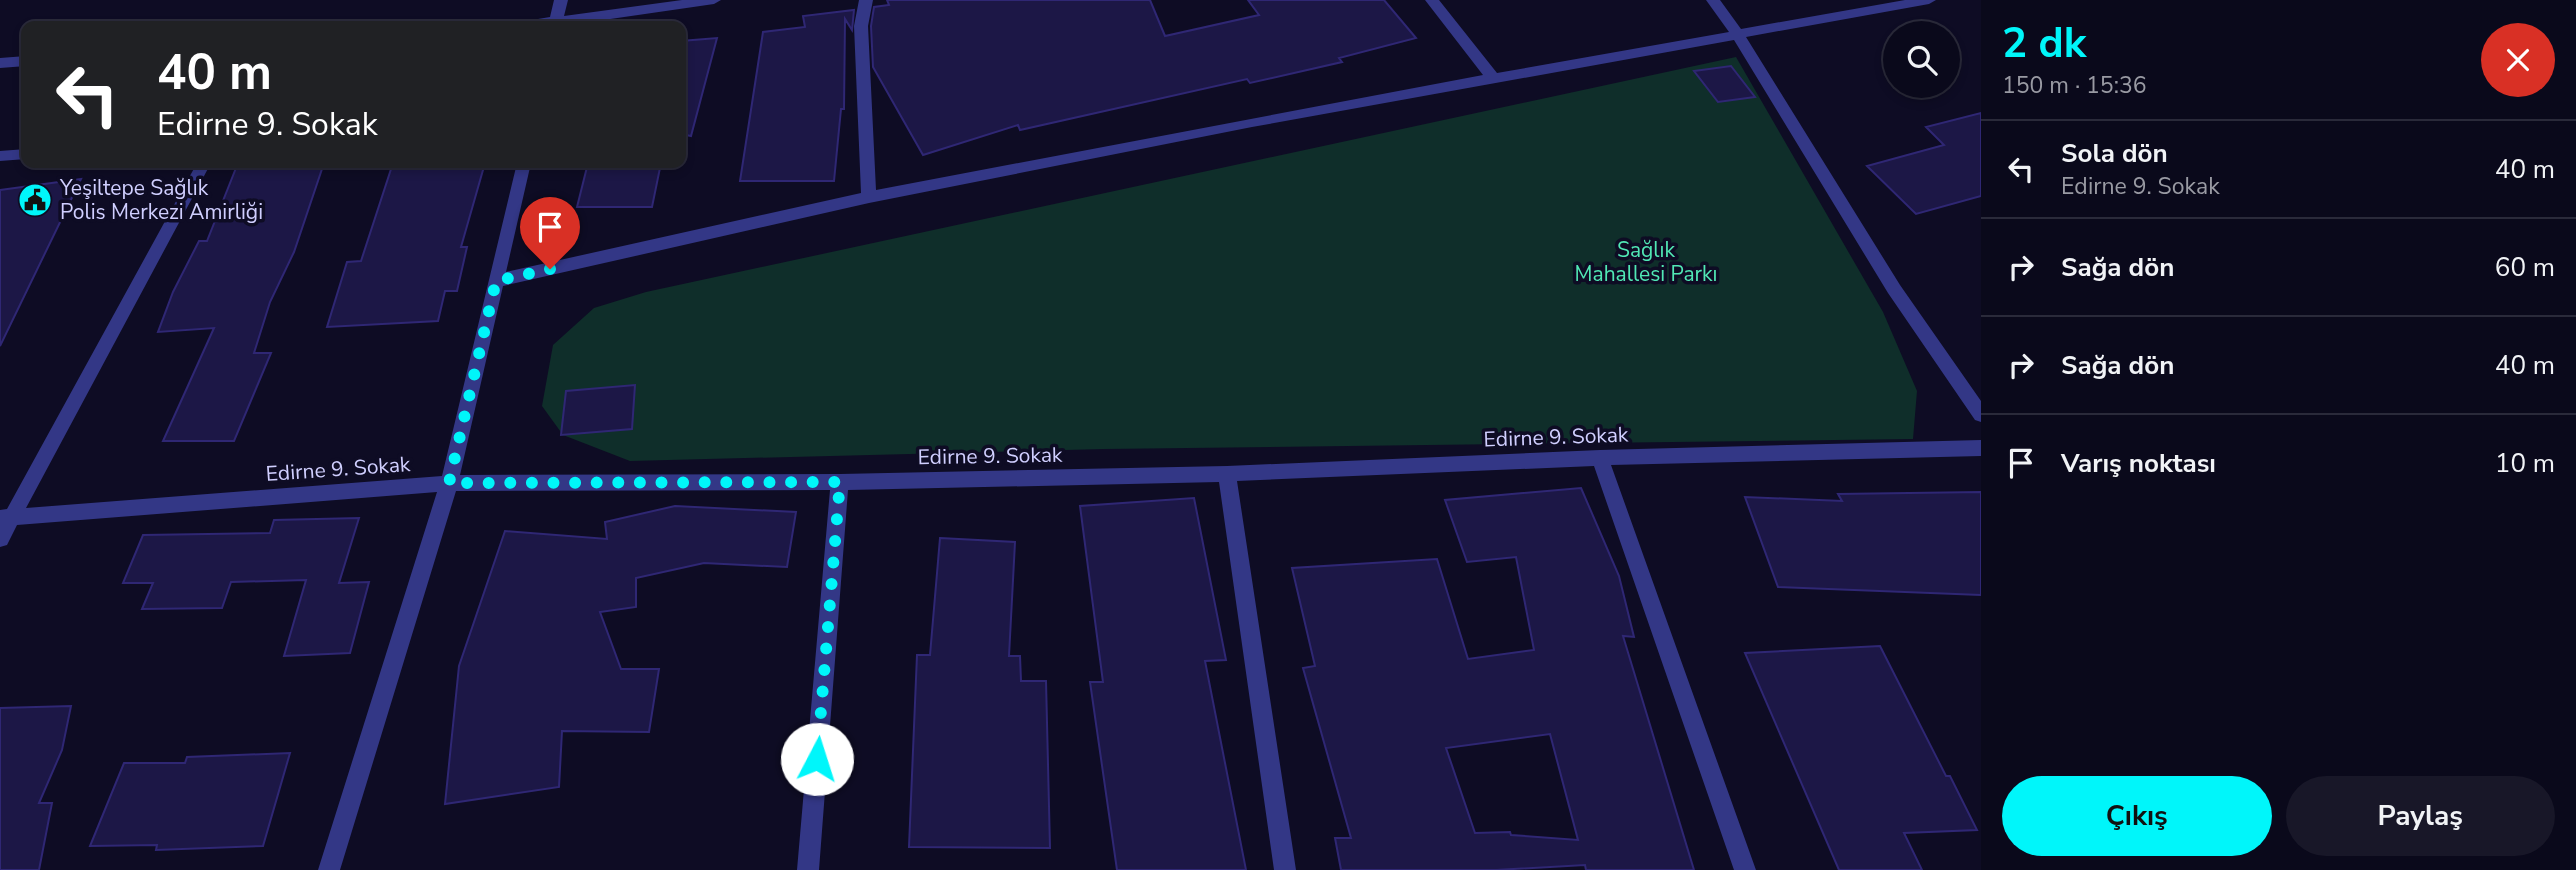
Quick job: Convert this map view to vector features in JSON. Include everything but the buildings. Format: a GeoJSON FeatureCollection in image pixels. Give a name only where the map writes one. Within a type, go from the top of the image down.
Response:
{"type":"FeatureCollection","features":[{"type":"Feature","properties":{"kind":"street"},"geometry":{"type":"LineString","coordinates":[[557,21],[561,0]]}},
{"type":"Feature","properties":{"kind":"street"},"geometry":{"type":"LineString","coordinates":[[581,21],[714,0]]}},
{"type":"Feature","properties":{"kind":"street"},"geometry":{"type":"LineString","coordinates":[[866,0],[861,26],[869,197]]}},
{"type":"Feature","properties":{"kind":"street"},"geometry":{"type":"LineString","coordinates":[[1432,0],[1492,77]]}},
{"type":"Feature","properties":{"kind":"street"},"geometry":{"type":"LineString","coordinates":[[1713,0],[1736,32],[1894,289],[1981,415]]}},
{"type":"Feature","properties":{"kind":"street"},"geometry":{"type":"LineString","coordinates":[[496,281],[869,197],[1492,77],[1929,0]]}},
{"type":"Feature","properties":{"kind":"street"},"geometry":{"type":"LineString","coordinates":[[0,62],[21,61]]}},
{"type":"Feature","properties":{"kind":"street"},"geometry":{"type":"LineString","coordinates":[[0,156],[21,154]]}},
{"type":"Feature","properties":{"kind":"street"},"geometry":{"type":"LineString","coordinates":[[0,539],[6,518],[201,168]]}},
{"type":"Feature","properties":{"kind":"street"},"geometry":{"type":"LineString","coordinates":[[329,870],[449,483],[523,168]]}},
{"type":"Feature","properties":{"kind":"street","name":"Edirne 9. Sokak"},"geometry":{"type":"LineString","coordinates":[[6,518],[449,483],[840,482],[1227,474],[1600,457],[1981,448]]}},
{"type":"Feature","properties":{"kind":"street"},"geometry":{"type":"LineString","coordinates":[[1600,457],[1745,870]]}},
{"type":"Feature","properties":{"kind":"street"},"geometry":{"type":"LineString","coordinates":[[1227,474],[1285,870]]}},
{"type":"Feature","properties":{"kind":"street"},"geometry":{"type":"LineString","coordinates":[[808,870],[840,482]]}},
{"type":"Feature","properties":{"kind":"green space","name":"Sağlık Mahallesi Parkı"},"geometry":{"type":"Polygon","coordinates":[[[1736,57],[1883,312],[1917,391],[1913,439],[1104,449],[630,461],[563,435],[542,406],[553,345],[594,308],[646,292],[1736,57]]]}},
{"type":"Feature","properties":{"kind":"place","name":"Yeşiltepe Sağlık Polis Merkezi Amirliği"},"geometry":{"type":"Point","coordinates":[35,200]}},
{"type":"Feature","properties":{"kind":"route"},"geometry":{"type":"LineString","coordinates":[[550,269],[496,281],[449,483],[840,482],[817,759]]}}]}
